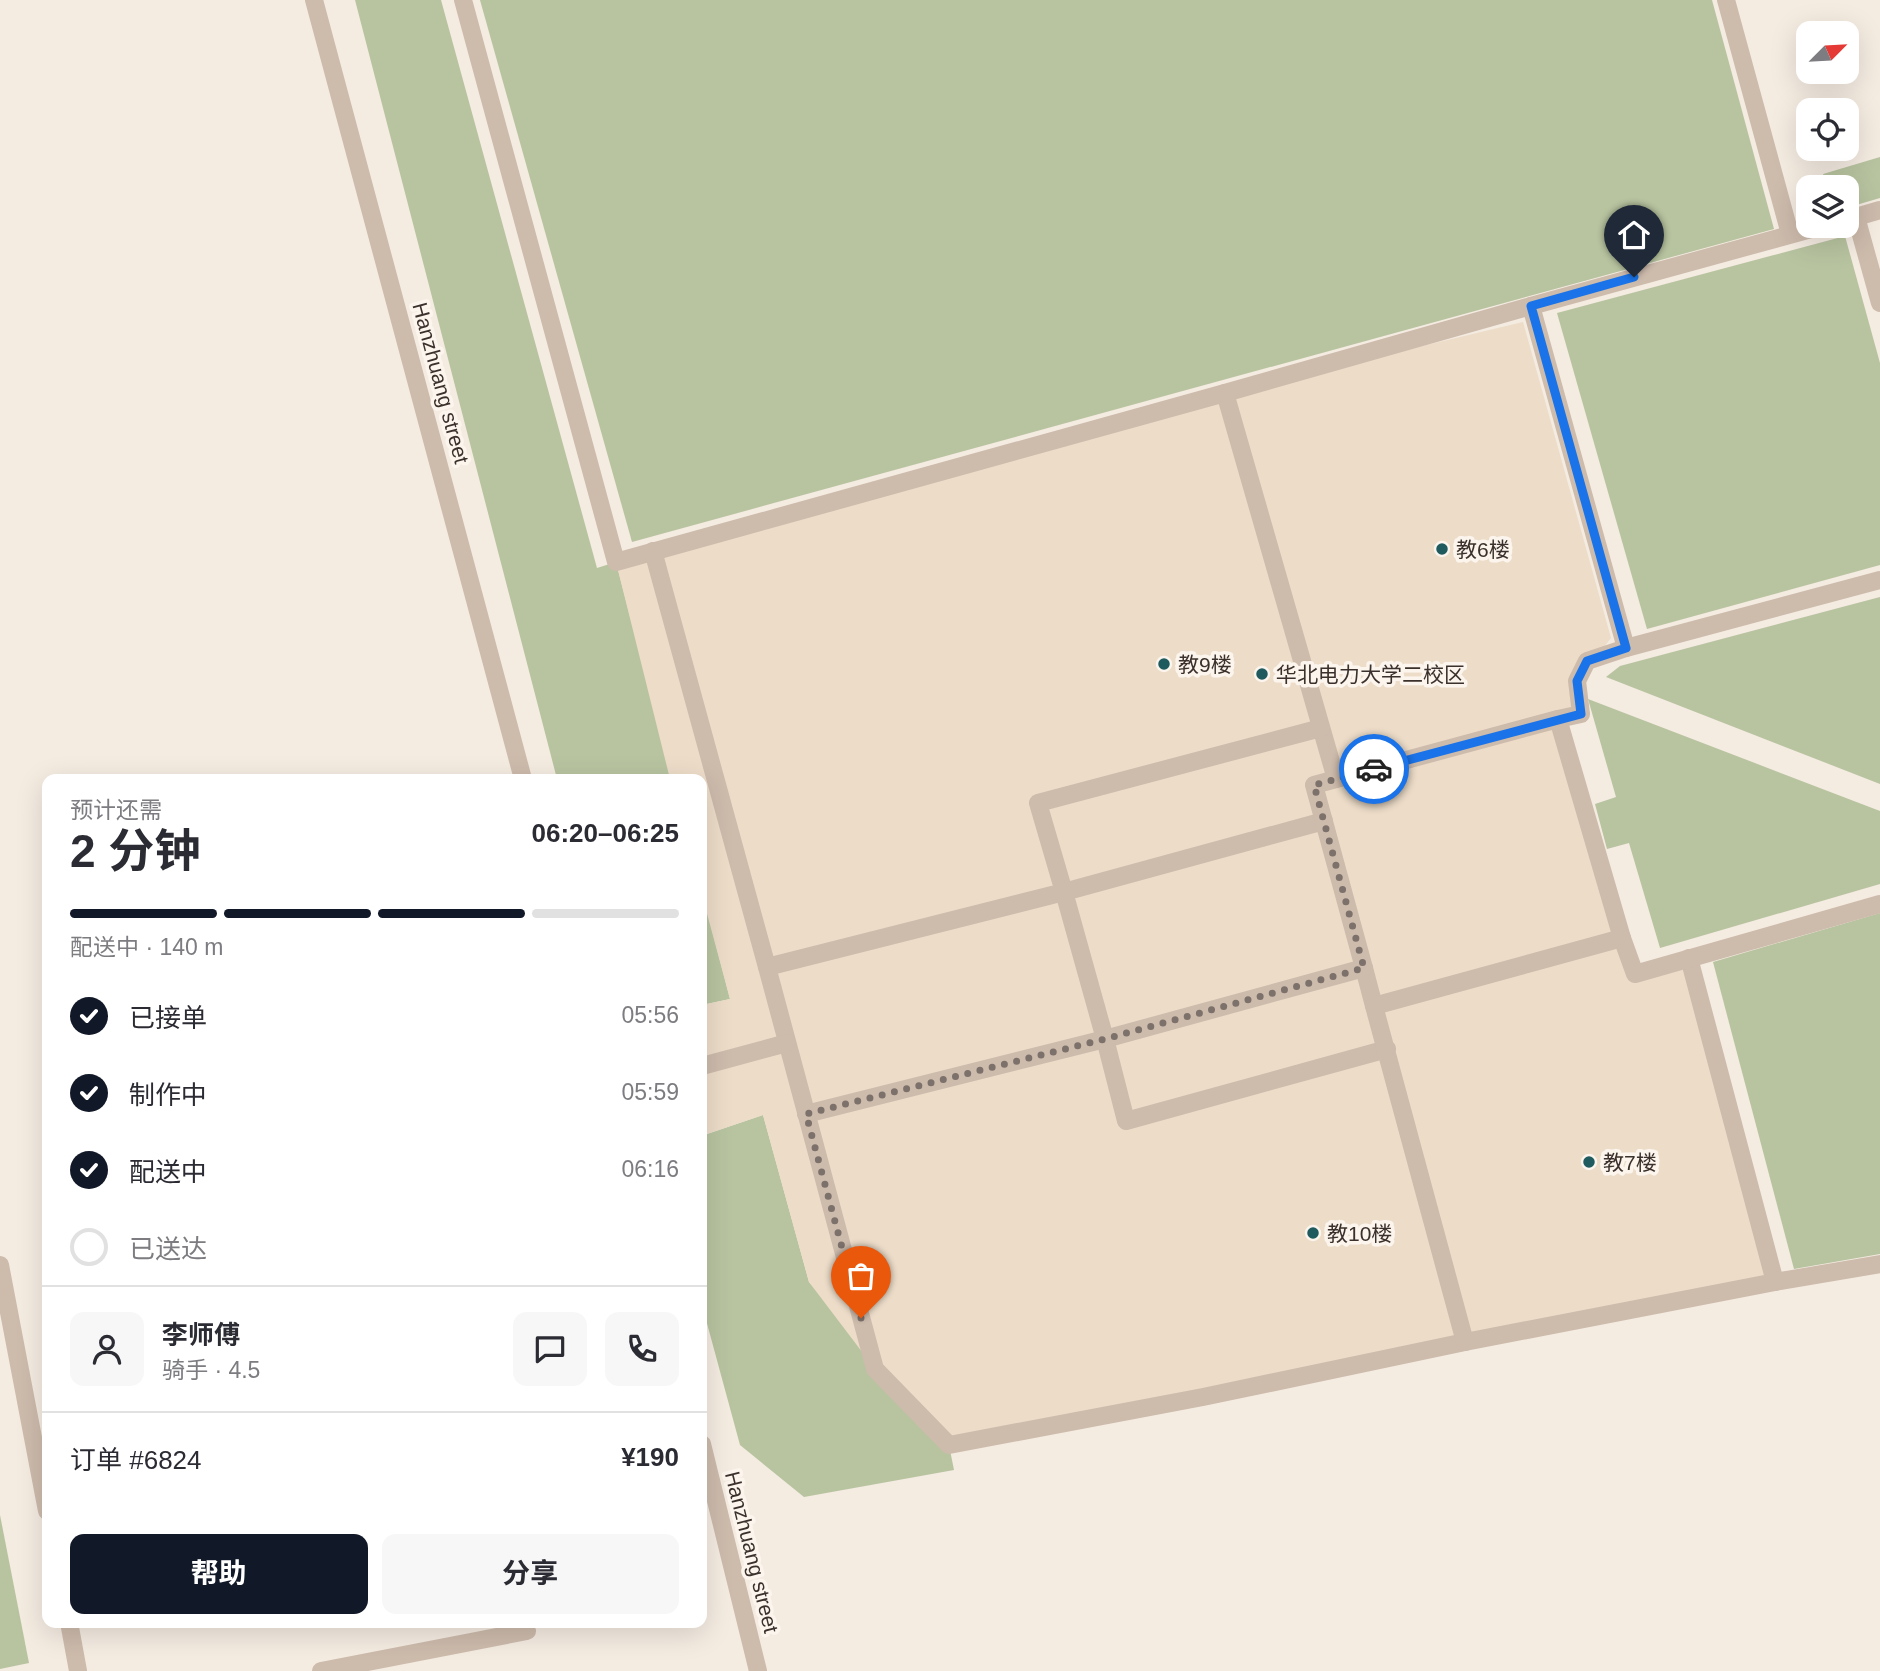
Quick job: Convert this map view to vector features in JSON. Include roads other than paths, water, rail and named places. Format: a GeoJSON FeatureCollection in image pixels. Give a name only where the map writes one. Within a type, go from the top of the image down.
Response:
{"type":"FeatureCollection","features":[{"type":"Feature","properties":{"kind":"street","name":"Hanzhuang street"},"geometry":{"type":"LineString","coordinates":[[314,0],[522,774]]}},
{"type":"Feature","properties":{"kind":"street"},"geometry":{"type":"LineString","coordinates":[[463,0],[616,562],[1796,232]]}},
{"type":"Feature","properties":{"kind":"street"},"geometry":{"type":"LineString","coordinates":[[1726,0],[1790,234]]}},
{"type":"Feature","properties":{"kind":"street"},"geometry":{"type":"LineString","coordinates":[[1859,216],[1880,210]]}},
{"type":"Feature","properties":{"kind":"street"},"geometry":{"type":"LineString","coordinates":[[1858,238],[1880,303]]}},
{"type":"Feature","properties":{"kind":"street"},"geometry":{"type":"LineString","coordinates":[[1531,306],[1626,648]]}},
{"type":"Feature","properties":{"kind":"street"},"geometry":{"type":"LineString","coordinates":[[1225,393],[1336,779]]}},
{"type":"Feature","properties":{"kind":"street"},"geometry":{"type":"LineString","coordinates":[[653,551],[875,1369],[948,1445],[1465,1342],[1880,1264]]}},
{"type":"Feature","properties":{"kind":"street"},"geometry":{"type":"LineString","coordinates":[[1465,1342],[1314,785],[1581,714],[1577,681],[1587,661],[1626,648],[1880,580]]}},
{"type":"Feature","properties":{"kind":"street"},"geometry":{"type":"LineString","coordinates":[[1558,719],[1634,974],[1880,904]]}},
{"type":"Feature","properties":{"kind":"street"},"geometry":{"type":"LineString","coordinates":[[1321,728],[1038,803],[1126,1121],[1387,1049]]}},
{"type":"Feature","properties":{"kind":"street"},"geometry":{"type":"LineString","coordinates":[[767,967],[1064,892],[1324,821]]}},
{"type":"Feature","properties":{"kind":"street"},"geometry":{"type":"LineString","coordinates":[[1374,1006],[1622,938]]}},
{"type":"Feature","properties":{"kind":"street"},"geometry":{"type":"LineString","coordinates":[[1689,958],[1775,1282]]}},
{"type":"Feature","properties":{"kind":"street"},"geometry":{"type":"LineString","coordinates":[[806,1114],[1105,1039],[1364,968]]}},
{"type":"Feature","properties":{"kind":"street"},"geometry":{"type":"LineString","coordinates":[[707,1065],[787,1043]]}},
{"type":"Feature","properties":{"kind":"street"},"geometry":{"type":"LineString","coordinates":[[0,1265],[42,1485]]}},
{"type":"Feature","properties":{"kind":"street","name":"Hanzhuang street"},"geometry":{"type":"LineString","coordinates":[[707,1463],[758,1671]]}},
{"type":"Feature","properties":{"kind":"street"},"geometry":{"type":"LineString","coordinates":[[70,1628],[78,1671]]}},
{"type":"Feature","properties":{"kind":"street"},"geometry":{"type":"LineString","coordinates":[[321,1671],[527,1631]]}},
{"type":"Feature","properties":{"kind":"place","name":"教6楼"},"geometry":{"type":"Point","coordinates":[1442,549]}},
{"type":"Feature","properties":{"kind":"place","name":"教9楼"},"geometry":{"type":"Point","coordinates":[1164,664]}},
{"type":"Feature","properties":{"kind":"place","name":"华北电力大学二校区"},"geometry":{"type":"Point","coordinates":[1262,674]}},
{"type":"Feature","properties":{"kind":"place","name":"教7楼"},"geometry":{"type":"Point","coordinates":[1589,1162]}},
{"type":"Feature","properties":{"kind":"place","name":"教10楼"},"geometry":{"type":"Point","coordinates":[1313,1233]}}]}
